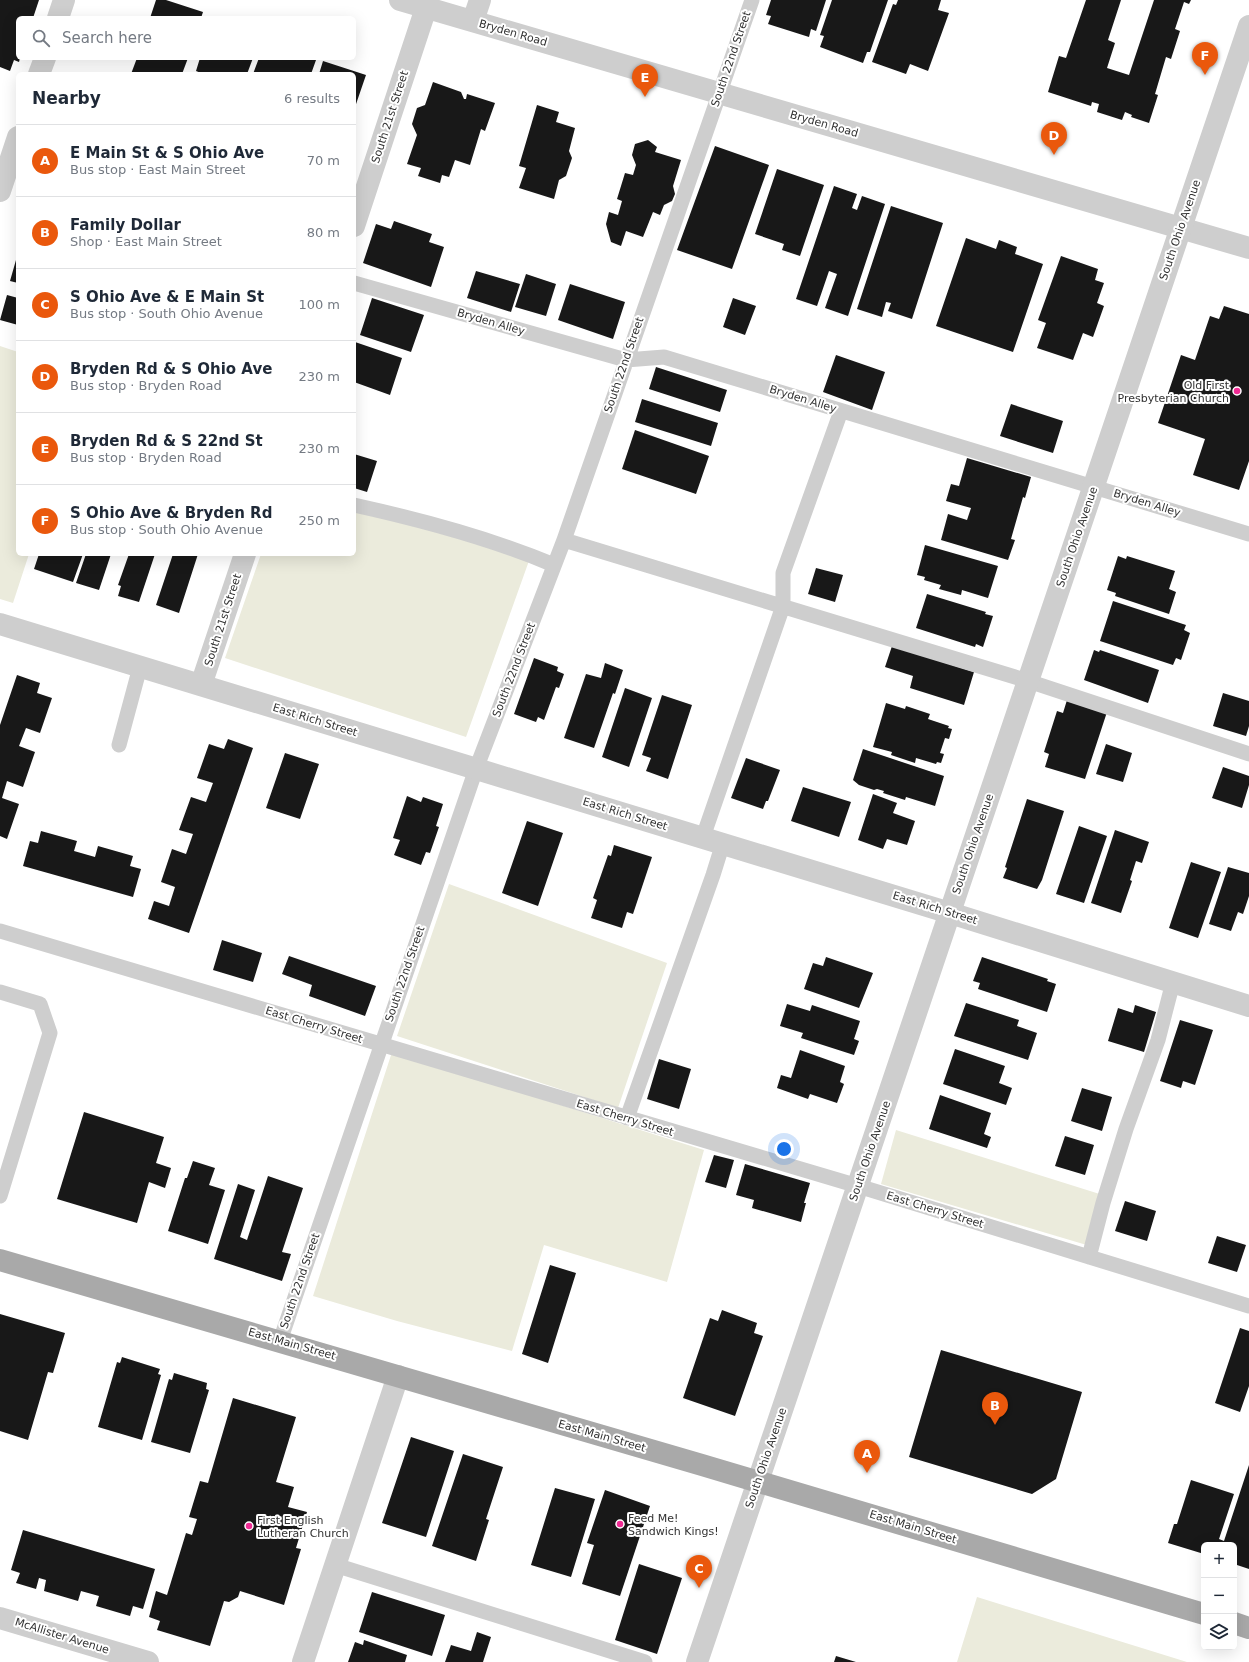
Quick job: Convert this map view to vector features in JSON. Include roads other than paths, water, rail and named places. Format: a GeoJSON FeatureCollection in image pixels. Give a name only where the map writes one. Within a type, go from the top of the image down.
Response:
{"type":"FeatureCollection","features":[{"type":"Feature","properties":{"kind":"main road","name":"East Main Street"},"geometry":{"type":"LineString","coordinates":[[0,1260],[758,1481],[1201,1613]]}},
{"type":"Feature","properties":{"kind":"main road"},"geometry":{"type":"LineString","coordinates":[[1237,1624],[1249,1628]]}},
{"type":"Feature","properties":{"kind":"street"},"geometry":{"type":"LineString","coordinates":[[59,16],[64,0]]}},
{"type":"Feature","properties":{"kind":"street","name":"Bryden Road"},"geometry":{"type":"LineString","coordinates":[[400,0],[1249,248]]}},
{"type":"Feature","properties":{"kind":"street"},"geometry":{"type":"LineString","coordinates":[[473,21],[480,0]]}},
{"type":"Feature","properties":{"kind":"street","name":"South 21st Street"},"geometry":{"type":"LineString","coordinates":[[356,220],[426,8]]}},
{"type":"Feature","properties":{"kind":"street","name":"South Ohio Avenue"},"geometry":{"type":"LineString","coordinates":[[697,1662],[1249,26]]}},
{"type":"Feature","properties":{"kind":"street"},"geometry":{"type":"LineString","coordinates":[[40,72],[44,60]]}},
{"type":"Feature","properties":{"kind":"street"},"geometry":{"type":"LineString","coordinates":[[6,179],[16,144]]}},
{"type":"Feature","properties":{"kind":"street","name":"South 21st Street"},"geometry":{"type":"LineString","coordinates":[[201,685],[244,556]]}},
{"type":"Feature","properties":{"kind":"street","name":"East Rich Street"},"geometry":{"type":"LineString","coordinates":[[0,624],[950,912],[1249,1006]]}},
{"type":"Feature","properties":{"kind":"street"},"geometry":{"type":"LineString","coordinates":[[303,1662],[398,1376]]}},
{"type":"Feature","properties":{"kind":"street","name":"McAllister Avenue"},"geometry":{"type":"LineString","coordinates":[[0,1618],[134,1660]]}},
{"type":"Feature","properties":{"kind":"lane","name":"South 22nd Street"},"geometry":{"type":"LineString","coordinates":[[280,1341],[380,1045],[476,769],[564,540],[752,0]]}},
{"type":"Feature","properties":{"kind":"lane","name":"Bryden Alley"},"geometry":{"type":"LineString","coordinates":[[356,284],[626,360],[664,357],[1249,534]]}},
{"type":"Feature","properties":{"kind":"lane"},"geometry":{"type":"LineString","coordinates":[[627,1118],[714,875],[713,840],[784,606],[783,573],[841,411]]}},
{"type":"Feature","properties":{"kind":"lane"},"geometry":{"type":"LineString","coordinates":[[356,505],[405,516],[507,546],[554,565]]}},
{"type":"Feature","properties":{"kind":"lane"},"geometry":{"type":"LineString","coordinates":[[564,540],[1028,681],[1249,754]]}},
{"type":"Feature","properties":{"kind":"lane"},"geometry":{"type":"LineString","coordinates":[[119,745],[140,667]]}},
{"type":"Feature","properties":{"kind":"lane","name":"East Cherry Street"},"geometry":{"type":"LineString","coordinates":[[0,931],[858,1186],[1249,1306]]}},
{"type":"Feature","properties":{"kind":"lane"},"geometry":{"type":"LineString","coordinates":[[1089,1257],[1103,1203],[1124,1137],[1158,1040],[1173,982]]}},
{"type":"Feature","properties":{"kind":"lane"},"geometry":{"type":"LineString","coordinates":[[0,992],[40,1004],[50,1033],[0,1196]]}},
{"type":"Feature","properties":{"kind":"lane"},"geometry":{"type":"LineString","coordinates":[[335,1565],[645,1662]]}},
{"type":"Feature","properties":{"kind":"place","name":"S Ohio Ave & Bryden Rd"},"geometry":{"type":"Point","coordinates":[1205,75]}},
{"type":"Feature","properties":{"kind":"place","name":"Bryden Rd & S 22nd St"},"geometry":{"type":"Point","coordinates":[645,97]}},
{"type":"Feature","properties":{"kind":"place","name":"Bryden Rd & S Ohio Ave"},"geometry":{"type":"Point","coordinates":[1054,155]}},
{"type":"Feature","properties":{"kind":"place","name":"Old First Presbyterian Church"},"geometry":{"type":"Point","coordinates":[1237,391]}},
{"type":"Feature","properties":{"kind":"place","name":"Family Dollar"},"geometry":{"type":"Point","coordinates":[995,1425]}},
{"type":"Feature","properties":{"kind":"place","name":"E Main St & S Ohio Ave"},"geometry":{"type":"Point","coordinates":[867,1473]}},
{"type":"Feature","properties":{"kind":"place","name":"Feed Me! Sandwich Kings!"},"geometry":{"type":"Point","coordinates":[620,1524]}},
{"type":"Feature","properties":{"kind":"place","name":"First English Lutheran Church"},"geometry":{"type":"Point","coordinates":[249,1526]}},
{"type":"Feature","properties":{"kind":"place","name":"S Ohio Ave & E Main St"},"geometry":{"type":"Point","coordinates":[699,1588]}}]}
